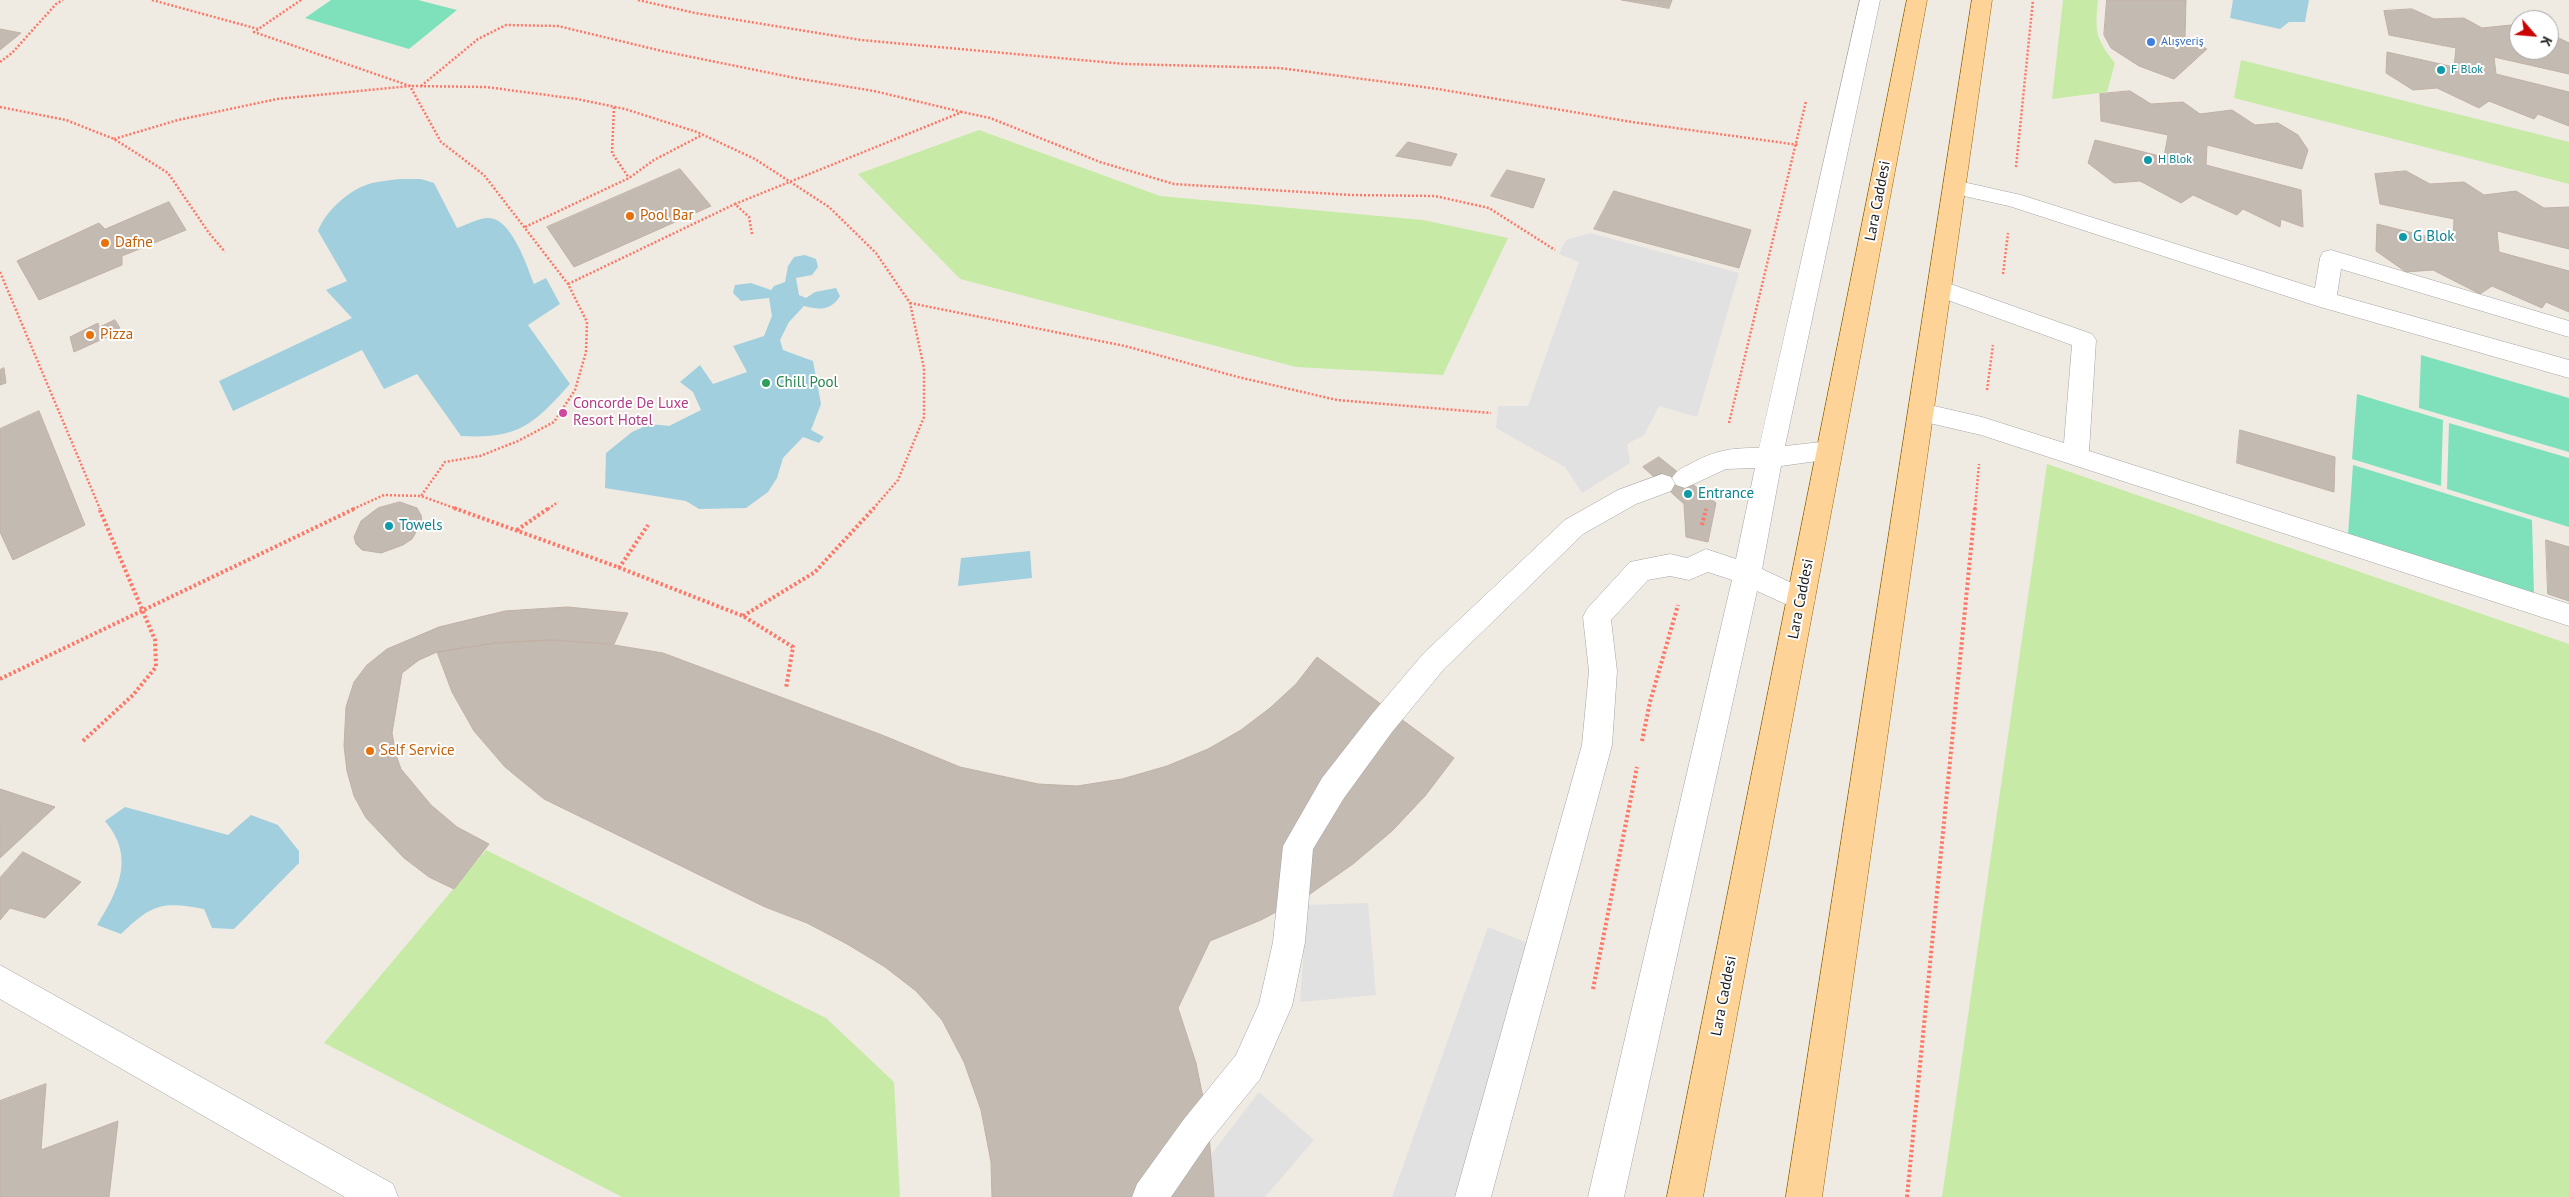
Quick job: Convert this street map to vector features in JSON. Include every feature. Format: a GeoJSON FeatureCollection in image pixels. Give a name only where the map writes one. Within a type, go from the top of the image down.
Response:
{"type":"FeatureCollection","features":[{"type":"Feature","properties":{"kind":"main road","name":"Lara Caddesi"},"geometry":{"type":"LineString","coordinates":[[1686,1197],[1917,0]]}},
{"type":"Feature","properties":{"kind":"main road"},"geometry":{"type":"LineString","coordinates":[[1804,1197],[1982,0]]}},
{"type":"Feature","properties":{"kind":"street"},"geometry":{"type":"LineString","coordinates":[[1606,1197],[1747,574],[1770,458],[1870,0]]}},
{"type":"Feature","properties":{"kind":"street"},"geometry":{"type":"LineString","coordinates":[[1954,187],[2013,200],[2326,300],[2569,369]]}},
{"type":"Feature","properties":{"kind":"street"},"geometry":{"type":"LineString","coordinates":[[2326,300],[2331,258],[2569,329]]}},
{"type":"Feature","properties":{"kind":"street"},"geometry":{"type":"LineString","coordinates":[[1939,288],[2084,340],[2076,457]]}},
{"type":"Feature","properties":{"kind":"street"},"geometry":{"type":"LineString","coordinates":[[1921,412],[1982,426],[2569,615]]}},
{"type":"Feature","properties":{"kind":"street"},"geometry":{"type":"LineString","coordinates":[[1150,1197],[1196,1130],[1248,1067],[1275,1006],[1289,942],[1298,846],[1334,788],[1382,723],[1434,661],[1574,527],[1627,497],[1673,481],[1720,460],[1770,458],[1830,451]]}},
{"type":"Feature","properties":{"kind":"street"},"geometry":{"type":"LineString","coordinates":[[1473,1197],[1597,745],[1603,671],[1597,617],[1640,570],[1670,565],[1689,570],[1706,560],[1747,574],[1801,600]]}},
{"type":"Feature","properties":{"kind":"street"},"geometry":{"type":"LineString","coordinates":[[0,981],[380,1197]]}},
{"type":"Feature","properties":{"kind":"path"},"geometry":{"type":"LineString","coordinates":[[0,62],[12,52],[56,4],[63,0]]}},
{"type":"Feature","properties":{"kind":"path"},"geometry":{"type":"LineString","coordinates":[[152,0],[259,29]]}},
{"type":"Feature","properties":{"kind":"path"},"geometry":{"type":"LineString","coordinates":[[301,0],[254,32],[410,86],[441,142],[484,175],[568,284],[587,322],[586,352],[575,390],[554,422],[518,441],[480,456],[445,462],[420,496]]}},
{"type":"Feature","properties":{"kind":"path"},"geometry":{"type":"LineString","coordinates":[[638,0],[695,13],[861,40],[1125,64],[1290,70],[1438,89],[1836,152]]}},
{"type":"Feature","properties":{"kind":"path"},"geometry":{"type":"LineString","coordinates":[[1906,1197],[1982,426],[2013,200],[2033,0]]}},
{"type":"Feature","properties":{"kind":"path"},"geometry":{"type":"LineString","coordinates":[[420,86],[478,39],[506,25],[558,26],[662,51],[795,78],[874,91],[990,118],[1100,162],[1174,184],[1351,195],[1435,196],[1489,208],[1555,250]]}},
{"type":"Feature","properties":{"kind":"path"},"geometry":{"type":"LineString","coordinates":[[114,139],[178,120],[277,100],[410,86],[486,87],[577,99],[614,107],[703,135],[755,159],[829,207],[876,253],[910,303],[924,368],[924,417],[898,480],[815,572],[743,616]]}},
{"type":"Feature","properties":{"kind":"path"},"geometry":{"type":"LineString","coordinates":[[0,107],[66,120],[114,139],[168,173],[209,233],[226,252]]}},
{"type":"Feature","properties":{"kind":"path"},"geometry":{"type":"LineString","coordinates":[[614,107],[612,153],[629,178]]}},
{"type":"Feature","properties":{"kind":"path"},"geometry":{"type":"LineString","coordinates":[[568,284],[736,204],[792,183],[962,112]]}},
{"type":"Feature","properties":{"kind":"path"},"geometry":{"type":"LineString","coordinates":[[525,226],[629,178],[654,160],[703,135]]}},
{"type":"Feature","properties":{"kind":"path"},"geometry":{"type":"LineString","coordinates":[[736,204],[749,217],[752,234]]}},
{"type":"Feature","properties":{"kind":"path"},"geometry":{"type":"LineString","coordinates":[[0,272],[155,640],[156,667],[133,695],[82,742]]}},
{"type":"Feature","properties":{"kind":"path"},"geometry":{"type":"LineString","coordinates":[[910,303],[1125,346],[1238,377],[1337,400],[1491,413]]}},
{"type":"Feature","properties":{"kind":"path"},"geometry":{"type":"LineString","coordinates":[[0,680],[143,612],[289,538],[384,495],[420,496],[517,530],[743,616],[793,647],[786,688]]}},
{"type":"Feature","properties":{"kind":"path"},"geometry":{"type":"LineString","coordinates":[[517,530],[558,502]]}},
{"type":"Feature","properties":{"kind":"path"},"geometry":{"type":"LineString","coordinates":[[619,568],[648,525]]}},
{"type":"Feature","properties":{"kind":"green space"},"geometry":{"type":"Polygon","coordinates":[[[331,0],[418,0],[457,10],[409,49],[305,18],[331,0]]]}},
{"type":"Feature","properties":{"kind":"green space"},"geometry":{"type":"Polygon","coordinates":[[[2063,0],[2098,0],[2098,34],[2103,47],[2115,63],[2107,92],[2052,99],[2063,0]]]}},
{"type":"Feature","properties":{"kind":"green space"},"geometry":{"type":"Polygon","coordinates":[[[2241,60],[2569,142],[2569,184],[2234,98],[2241,60]]]}},
{"type":"Feature","properties":{"kind":"green space"},"geometry":{"type":"Polygon","coordinates":[[[979,130],[1160,196],[1423,220],[1508,238],[1443,375],[1296,367],[960,279],[858,174],[979,130]]]}},
{"type":"Feature","properties":{"kind":"green space"},"geometry":{"type":"Polygon","coordinates":[[[2421,355],[2569,398],[2569,452],[2419,408],[2421,355]]]}},
{"type":"Feature","properties":{"kind":"green space"},"geometry":{"type":"Polygon","coordinates":[[[2357,394],[2443,420],[2441,486],[2352,459],[2357,394]]]}},
{"type":"Feature","properties":{"kind":"green space"},"geometry":{"type":"Polygon","coordinates":[[[2449,423],[2569,458],[2569,527],[2447,489],[2449,423]]]}},
{"type":"Feature","properties":{"kind":"green space"},"geometry":{"type":"Polygon","coordinates":[[[2047,464],[2569,644],[2569,1197],[1942,1197],[2047,464]]]}},
{"type":"Feature","properties":{"kind":"green space"},"geometry":{"type":"Polygon","coordinates":[[[2353,465],[2532,520],[2534,595],[2348,535],[2353,465]]]}},
{"type":"Feature","properties":{"kind":"green space"},"geometry":{"type":"Polygon","coordinates":[[[486,850],[826,1018],[894,1082],[900,1197],[622,1197],[324,1043],[486,850]]]}},
{"type":"Feature","properties":{"kind":"shaded area"},"geometry":{"type":"Polygon","coordinates":[[[1590,233],[1739,273],[1697,417],[1659,406],[1644,435],[1627,444],[1630,463],[1582,493],[1565,467],[1496,428],[1498,406],[1528,406],[1579,262],[1559,254],[1566,240],[1590,233]]]}},
{"type":"Feature","properties":{"kind":"shaded area"},"geometry":{"type":"Polygon","coordinates":[[[1368,903],[1376,995],[1300,1002],[1307,905],[1368,903]]]}},
{"type":"Feature","properties":{"kind":"shaded area"},"geometry":{"type":"Polygon","coordinates":[[[1488,927],[1530,944],[1457,1197],[1392,1197],[1488,927]]]}},
{"type":"Feature","properties":{"kind":"shaded area"},"geometry":{"type":"Polygon","coordinates":[[[1259,1092],[1314,1140],[1265,1197],[1207,1197],[1193,1178],[1259,1092]]]}},
{"type":"Feature","properties":{"kind":"water"},"geometry":{"type":"Polygon","coordinates":[[[2233,0],[2309,0],[2305,22],[2289,22],[2280,29],[2230,18],[2233,0]]]}},
{"type":"Feature","properties":{"kind":"water"},"geometry":{"type":"Polygon","coordinates":[[[400,179],[421,179],[434,183],[457,228],[487,218],[496,220],[511,233],[534,284],[546,278],[560,304],[528,325],[570,384],[546,410],[523,427],[497,435],[461,436],[417,374],[384,389],[362,350],[233,411],[219,381],[352,318],[326,290],[347,281],[318,231],[327,215],[347,195],[372,183],[400,179]]]}},
{"type":"Feature","properties":{"kind":"water","name":"Chill Pool"},"geometry":{"type":"Polygon","coordinates":[[[805,255],[816,259],[818,267],[812,275],[796,278],[799,295],[806,298],[815,292],[836,288],[840,296],[829,307],[815,308],[804,306],[789,322],[780,340],[783,350],[813,361],[821,404],[811,430],[824,437],[819,443],[803,437],[783,458],[777,478],[768,492],[746,508],[699,509],[686,501],[605,488],[606,453],[632,432],[650,424],[669,426],[701,410],[693,392],[680,382],[700,365],[713,384],[747,372],[733,346],[764,336],[772,316],[769,298],[741,301],[733,293],[735,285],[751,283],[771,290],[774,286],[785,282],[788,266],[794,257],[805,255]]]}},
{"type":"Feature","properties":{"kind":"water"},"geometry":{"type":"Polygon","coordinates":[[[1030,551],[1032,578],[958,586],[961,558],[1030,551]]]}},
{"type":"Feature","properties":{"kind":"water"},"geometry":{"type":"Polygon","coordinates":[[[125,807],[228,835],[251,815],[278,825],[299,851],[299,863],[234,929],[212,928],[204,909],[167,905],[158,907],[141,916],[121,934],[97,925],[117,887],[122,861],[120,848],[114,834],[105,821],[125,807]]]}},
{"type":"Feature","properties":{"kind":"building"},"geometry":{"type":"Polygon","coordinates":[[[1622,0],[1672,0],[1669,8],[1622,0]]]}},
{"type":"Feature","properties":{"kind":"building","name":"Alışveriş"},"geometry":{"type":"Polygon","coordinates":[[[2107,0],[2186,0],[2185,37],[2207,49],[2174,79],[2139,66],[2111,48],[2104,35],[2107,0]]]}},
{"type":"Feature","properties":{"kind":"building","name":"F Blok"},"geometry":{"type":"Polygon","coordinates":[[[2412,9],[2434,19],[2464,18],[2482,28],[2509,25],[2509,60],[2559,60],[2559,38],[2569,43],[2569,74],[2494,57],[2496,74],[2569,92],[2569,126],[2538,114],[2534,119],[2489,101],[2479,108],[2437,88],[2413,90],[2386,73],[2387,52],[2454,67],[2456,48],[2389,35],[2384,11],[2412,9]]]}},
{"type":"Feature","properties":{"kind":"building"},"geometry":{"type":"Polygon","coordinates":[[[0,29],[21,33],[0,50],[0,29]]]}},
{"type":"Feature","properties":{"kind":"building","name":"H Blok"},"geometry":{"type":"Polygon","coordinates":[[[2130,91],[2151,104],[2183,102],[2200,114],[2232,110],[2255,125],[2278,123],[2298,135],[2308,150],[2302,169],[2207,145],[2206,165],[2301,190],[2303,227],[2281,219],[2280,227],[2243,209],[2237,215],[2193,195],[2181,203],[2140,181],[2114,183],[2088,163],[2095,140],[2164,157],[2168,135],[2101,121],[2100,94],[2130,91]]]}},
{"type":"Feature","properties":{"kind":"building"},"geometry":{"type":"Polygon","coordinates":[[[1408,142],[1457,154],[1451,166],[1396,156],[1408,142]]]}},
{"type":"Feature","properties":{"kind":"building","name":"Pool Bar"},"geometry":{"type":"Polygon","coordinates":[[[680,169],[711,206],[574,267],[547,227],[680,169]]]}},
{"type":"Feature","properties":{"kind":"building"},"geometry":{"type":"Polygon","coordinates":[[[1507,170],[1545,179],[1533,208],[1491,196],[1507,170]]]}},
{"type":"Feature","properties":{"kind":"building","name":"G Blok"},"geometry":{"type":"Polygon","coordinates":[[[2406,171],[2430,184],[2464,182],[2484,195],[2516,191],[2544,208],[2569,207],[2569,249],[2497,231],[2499,252],[2569,271],[2569,312],[2546,302],[2542,308],[2492,286],[2480,294],[2433,270],[2406,272],[2376,251],[2377,224],[2453,243],[2454,219],[2380,204],[2375,174],[2406,171]]]}},
{"type":"Feature","properties":{"kind":"building"},"geometry":{"type":"Polygon","coordinates":[[[1614,191],[1751,230],[1739,268],[1594,229],[1614,191]]]}},
{"type":"Feature","properties":{"kind":"building","name":"Dafne"},"geometry":{"type":"Polygon","coordinates":[[[169,202],[186,230],[122,256],[122,265],[39,300],[17,261],[99,223],[105,229],[169,202]]]}},
{"type":"Feature","properties":{"kind":"building","name":"Pizza"},"geometry":{"type":"Polygon","coordinates":[[[115,320],[120,328],[106,334],[107,337],[74,352],[70,337],[98,323],[99,327],[115,320]]]}},
{"type":"Feature","properties":{"kind":"building"},"geometry":{"type":"Polygon","coordinates":[[[4,368],[6,383],[0,385],[0,370],[4,368]]]}},
{"type":"Feature","properties":{"kind":"building"},"geometry":{"type":"Polygon","coordinates":[[[39,411],[85,525],[13,560],[0,532],[0,429],[39,411]]]}},
{"type":"Feature","properties":{"kind":"building"},"geometry":{"type":"Polygon","coordinates":[[[2240,430],[2335,457],[2334,492],[2237,463],[2240,430]]]}},
{"type":"Feature","properties":{"kind":"building","name":"Entrance"},"geometry":{"type":"Polygon","coordinates":[[[1659,457],[1716,503],[1708,542],[1686,537],[1684,504],[1643,467],[1659,457]]]}},
{"type":"Feature","properties":{"kind":"building","name":"Towels"},"geometry":{"type":"Polygon","coordinates":[[[400,502],[417,508],[421,515],[422,522],[412,539],[403,545],[381,553],[362,550],[356,544],[354,537],[361,521],[378,508],[400,502]]]}},
{"type":"Feature","properties":{"kind":"building"},"geometry":{"type":"Polygon","coordinates":[[[2546,540],[2569,547],[2569,601],[2548,594],[2546,540]]]}},
{"type":"Feature","properties":{"kind":"building","name":"Self Service"},"geometry":{"type":"Polygon","coordinates":[[[568,607],[628,613],[614,644],[552,640],[495,643],[437,652],[419,660],[402,673],[392,733],[401,769],[431,805],[457,827],[489,844],[454,889],[429,877],[404,858],[366,818],[354,796],[347,771],[344,746],[346,707],[354,682],[367,665],[387,649],[439,627],[505,611],[568,607]]]}},
{"type":"Feature","properties":{"kind":"building"},"geometry":{"type":"Polygon","coordinates":[[[552,640],[608,644],[663,653],[882,735],[960,767],[1038,784],[1077,786],[1122,779],[1167,766],[1208,749],[1241,730],[1270,708],[1296,684],[1317,657],[1454,758],[1425,796],[1392,831],[1353,864],[1310,894],[1261,920],[1210,941],[1178,1008],[1196,1063],[1208,1122],[1214,1197],[992,1197],[991,1162],[981,1110],[964,1062],[942,1020],[916,991],[885,967],[807,923],[765,907],[544,799],[505,767],[474,731],[452,692],[437,652],[495,643],[552,640]]]}},
{"type":"Feature","properties":{"kind":"building"},"geometry":{"type":"Polygon","coordinates":[[[0,789],[55,807],[0,858],[0,789]]]}},
{"type":"Feature","properties":{"kind":"building"},"geometry":{"type":"Polygon","coordinates":[[[23,852],[81,882],[45,918],[10,908],[0,920],[0,878],[23,852]]]}},
{"type":"Feature","properties":{"kind":"building"},"geometry":{"type":"Polygon","coordinates":[[[46,1084],[41,1150],[118,1121],[109,1197],[0,1197],[0,1101],[46,1084]]]}},
{"type":"Feature","properties":{"kind":"place","name":"Alışveriş"},"geometry":{"type":"Point","coordinates":[2151,42]}},
{"type":"Feature","properties":{"kind":"place","name":"F Blok"},"geometry":{"type":"Point","coordinates":[2441,70]}},
{"type":"Feature","properties":{"kind":"place","name":"H Blok"},"geometry":{"type":"Point","coordinates":[2148,160]}},
{"type":"Feature","properties":{"kind":"place","name":"Pool Bar"},"geometry":{"type":"Point","coordinates":[630,216]}},
{"type":"Feature","properties":{"kind":"place","name":"G Blok"},"geometry":{"type":"Point","coordinates":[2403,237]}},
{"type":"Feature","properties":{"kind":"place","name":"Dafne"},"geometry":{"type":"Point","coordinates":[105,243]}},
{"type":"Feature","properties":{"kind":"place","name":"Pizza"},"geometry":{"type":"Point","coordinates":[90,335]}},
{"type":"Feature","properties":{"kind":"place","name":"Chill Pool"},"geometry":{"type":"Point","coordinates":[766,383]}},
{"type":"Feature","properties":{"kind":"place","name":"Concorde De Luxe Resort Hotel"},"geometry":{"type":"Point","coordinates":[563,413]}},
{"type":"Feature","properties":{"kind":"place","name":"Entrance"},"geometry":{"type":"Point","coordinates":[1688,494]}},
{"type":"Feature","properties":{"kind":"place","name":"Towels"},"geometry":{"type":"Point","coordinates":[389,526]}},
{"type":"Feature","properties":{"kind":"place","name":"Self Service"},"geometry":{"type":"Point","coordinates":[370,751]}}]}
